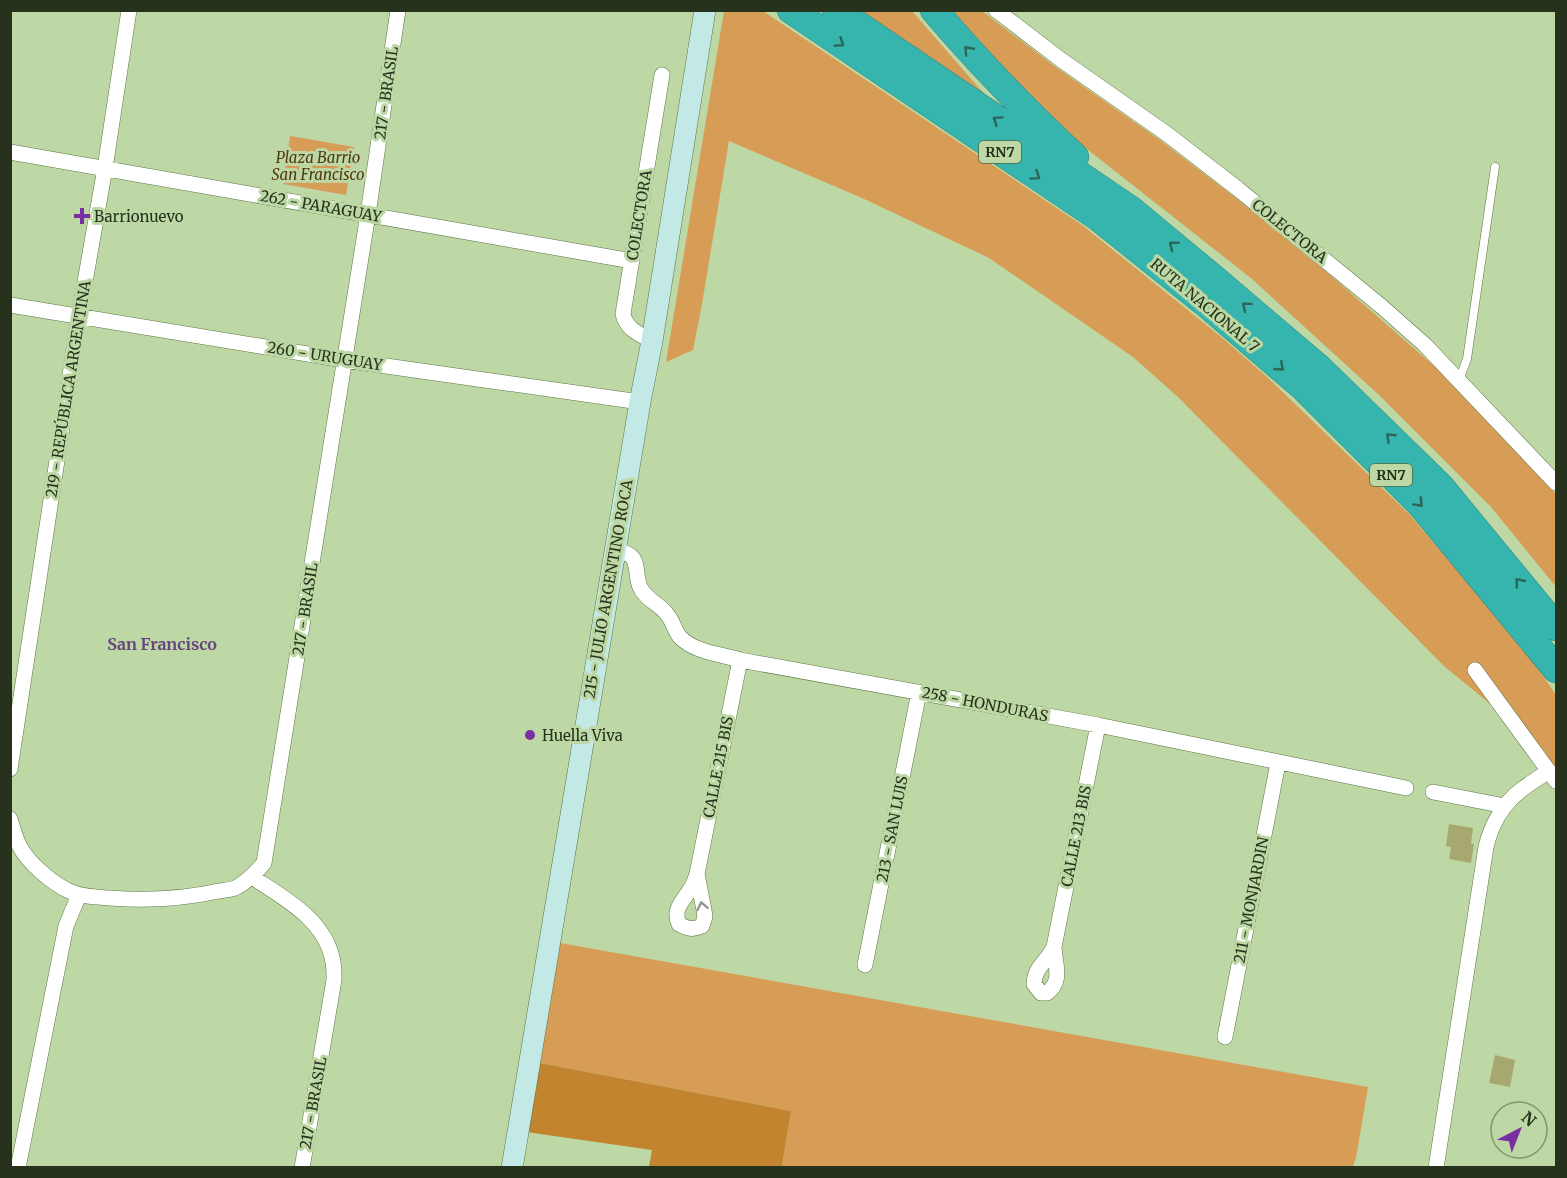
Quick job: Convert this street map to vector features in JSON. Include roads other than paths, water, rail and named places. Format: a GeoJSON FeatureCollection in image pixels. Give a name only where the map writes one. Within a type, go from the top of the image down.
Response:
{"type":"FeatureCollection","features":[{"type":"Feature","properties":{"kind":"highway","name":"RUTA NACIONAL 7"},"geometry":{"type":"LineString","coordinates":[[791,10],[1099,218],[1204,302],[1304,388],[1422,505],[1557,669]]}},
{"type":"Feature","properties":{"kind":"highway","name":"RUTA NACIONAL 7"},"geometry":{"type":"LineString","coordinates":[[836,10],[1130,209],[1320,369],[1440,486],[1557,627]]}},
{"type":"Feature","properties":{"kind":"highway"},"geometry":{"type":"LineString","coordinates":[[934,10],[969,51],[1021,105],[1130,209]]}},
{"type":"Feature","properties":{"kind":"street","name":"219 - REPÚBLICA ARGENTINA"},"geometry":{"type":"LineString","coordinates":[[10,769],[79,316],[129,10]]}},
{"type":"Feature","properties":{"kind":"street","name":"217 - BRASIL"},"geometry":{"type":"LineString","coordinates":[[302,1167],[334,980],[333,961],[318,928],[304,913],[252,877],[264,862],[269,835],[368,214],[398,10]]}},
{"type":"Feature","properties":{"kind":"street","name":"215 - JULIO ARGENTINO ROCA"},"geometry":{"type":"LineString","coordinates":[[512,1167],[652,341],[705,10]]}},
{"type":"Feature","properties":{"kind":"street","name":"COLECTORA"},"geometry":{"type":"LineString","coordinates":[[996,10],[1060,59],[1167,134],[1381,306],[1425,345],[1557,483]]}},
{"type":"Feature","properties":{"kind":"street","name":"COLECTORA"},"geometry":{"type":"LineString","coordinates":[[652,341],[632,330],[625,322],[623,314],[662,75]]}},
{"type":"Feature","properties":{"kind":"street","name":"262 - PARAGUAY"},"geometry":{"type":"LineString","coordinates":[[10,152],[632,261]]}},
{"type":"Feature","properties":{"kind":"street","name":"260 - URUGUAY"},"geometry":{"type":"LineString","coordinates":[[10,304],[344,360],[640,402]]}},
{"type":"Feature","properties":{"kind":"street","name":"258 - HONDURAS"},"geometry":{"type":"LineString","coordinates":[[615,549],[632,556],[636,562],[637,577],[646,598],[665,611],[672,620],[678,635],[689,645],[740,660],[1098,725],[1406,788]]}},
{"type":"Feature","properties":{"kind":"street","name":"CALLE 215 BIS"},"geometry":{"type":"LineString","coordinates":[[697,874],[740,660]]}},
{"type":"Feature","properties":{"kind":"street"},"geometry":{"type":"LineString","coordinates":[[1436,1167],[1490,830],[1505,806],[1520,790],[1553,776],[1475,670]]}},
{"type":"Feature","properties":{"kind":"street","name":"213 - SAN LUIS"},"geometry":{"type":"LineString","coordinates":[[865,965],[920,692]]}},
{"type":"Feature","properties":{"kind":"street","name":"CALLE 213 BIS"},"geometry":{"type":"LineString","coordinates":[[1054,947],[1098,725]]}},
{"type":"Feature","properties":{"kind":"street","name":"211 - MONJARDIN"},"geometry":{"type":"LineString","coordinates":[[1225,1037],[1278,763]]}},
{"type":"Feature","properties":{"kind":"street"},"geometry":{"type":"LineString","coordinates":[[1433,792],[1505,806]]}},
{"type":"Feature","properties":{"kind":"street"},"geometry":{"type":"LineString","coordinates":[[10,819],[20,847],[29,858],[46,876],[68,891],[80,895],[144,900],[181,898],[235,888],[252,877]]}},
{"type":"Feature","properties":{"kind":"street"},"geometry":{"type":"LineString","coordinates":[[18,1167],[66,926],[80,895]]}},
{"type":"Feature","properties":{"kind":"lane"},"geometry":{"type":"LineString","coordinates":[[1459,380],[1467,359],[1495,167]]}},
{"type":"Feature","properties":{"kind":"place","name":"Barrionuevo"},"geometry":{"type":"Point","coordinates":[82,216]}},
{"type":"Feature","properties":{"kind":"place","name":"Huella Viva"},"geometry":{"type":"Point","coordinates":[530,735]}},
{"type":"Feature","properties":{"kind":"district","name":"San Francisco"},"geometry":{"type":"Point","coordinates":[162,644]}},
{"type":"Feature","properties":{"kind":"park label","name":"Plaza Barrio San Francisco"},"geometry":{"type":"Point","coordinates":[318,166]}}]}
